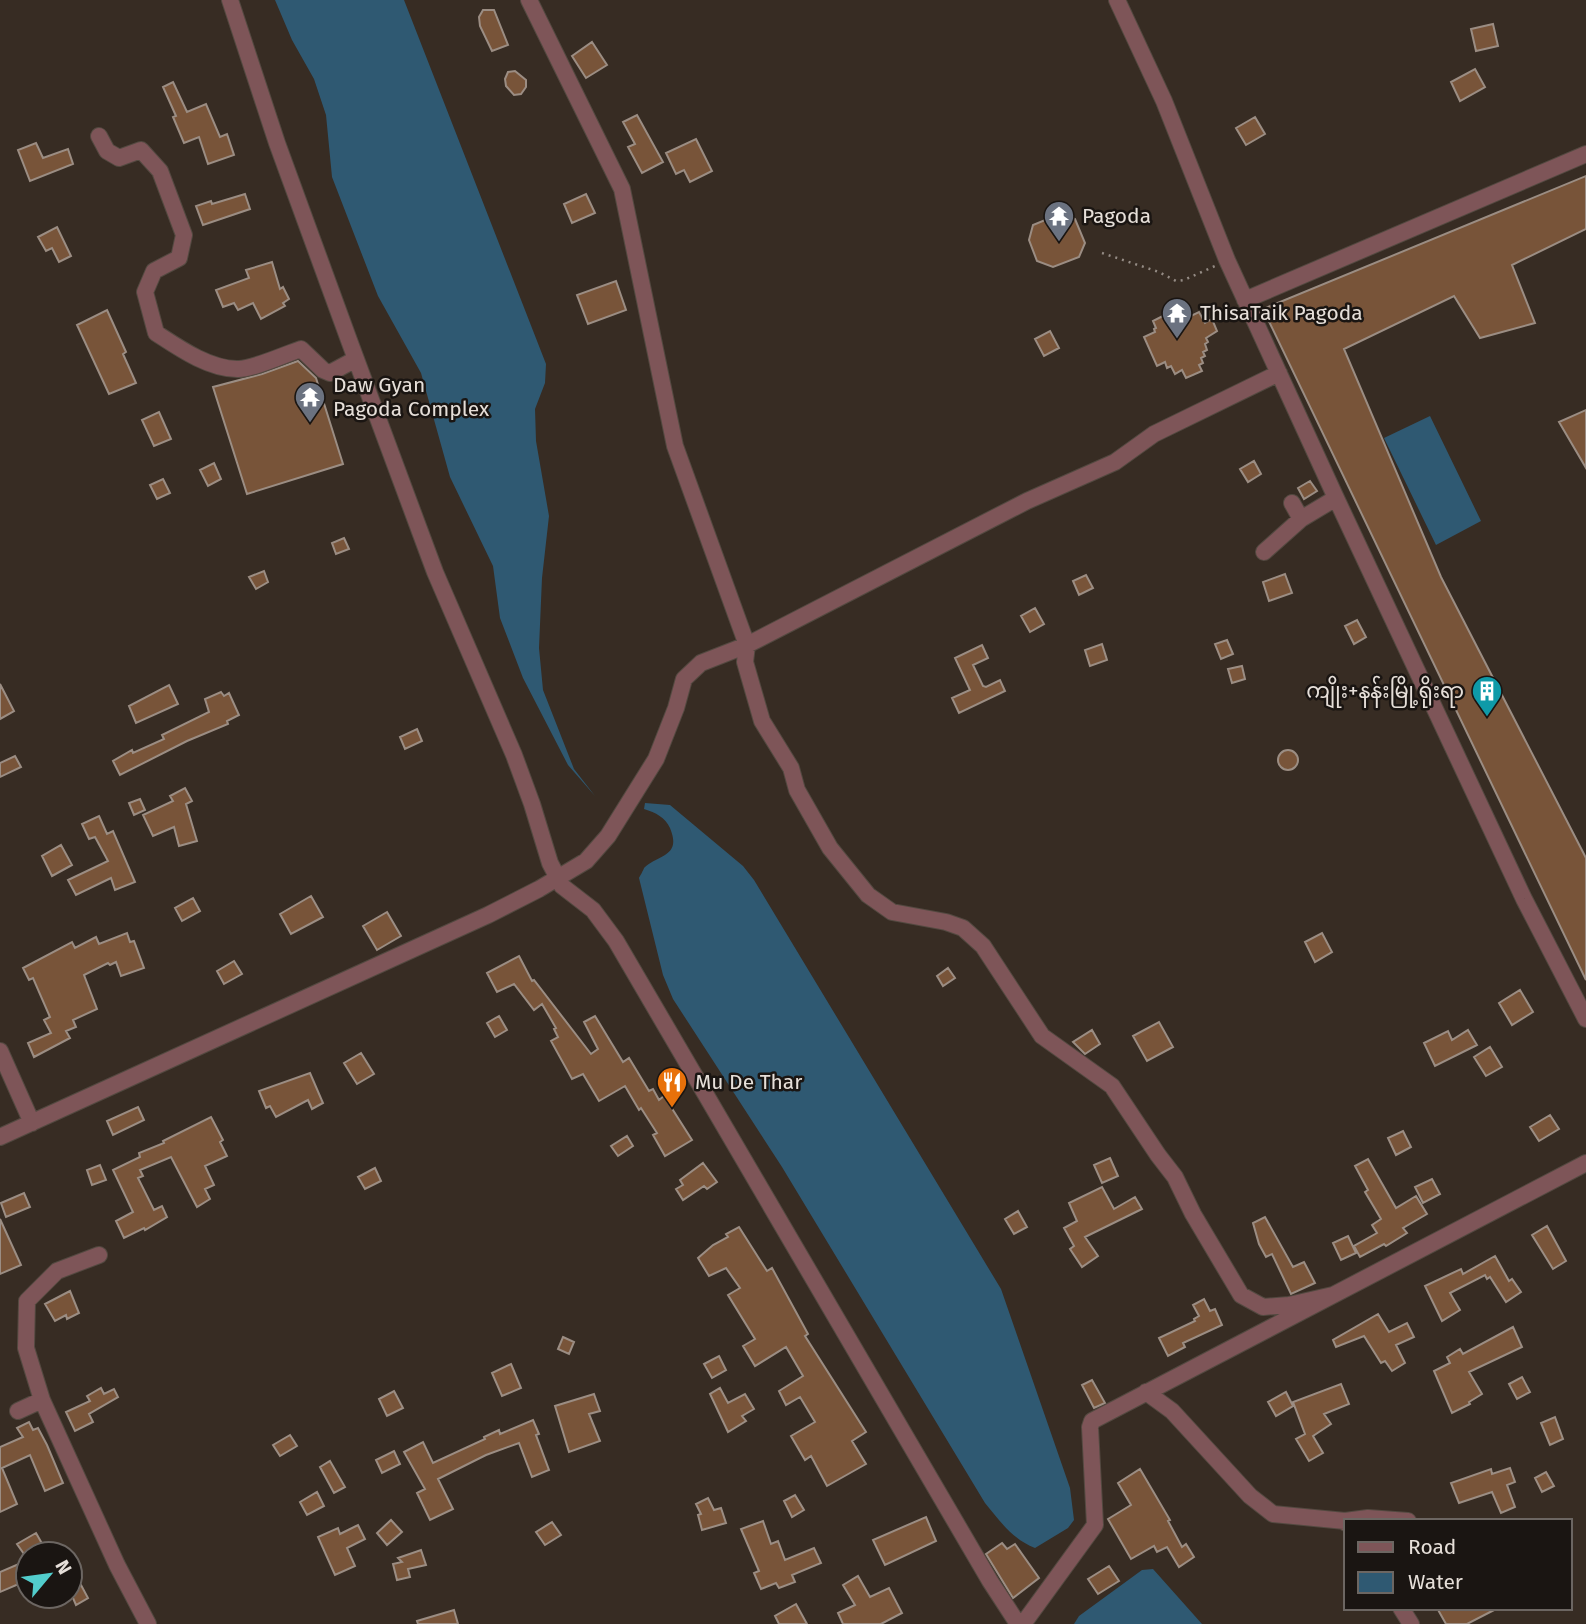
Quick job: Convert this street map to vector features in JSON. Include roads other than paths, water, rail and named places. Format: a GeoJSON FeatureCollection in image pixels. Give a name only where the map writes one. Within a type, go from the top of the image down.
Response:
{"type":"FeatureCollection","features":[{"type":"Feature","properties":{"kind":"street"},"geometry":{"type":"LineString","coordinates":[[230,0],[277,144],[435,572],[514,755],[557,878],[568,892],[593,910],[623,952],[990,1581],[1020,1624],[1095,1525],[1090,1427],[1092,1421],[1586,1163]]}},
{"type":"Feature","properties":{"kind":"street"},"geometry":{"type":"LineString","coordinates":[[529,0],[622,189],[675,446],[747,645],[745,662],[762,721],[790,768],[797,790],[830,848],[868,895],[892,912],[946,922],[963,928],[983,946],[1042,1036],[1112,1086],[1175,1177],[1193,1214],[1241,1296],[1263,1307],[1289,1305],[1334,1295]]}},
{"type":"Feature","properties":{"kind":"street"},"geometry":{"type":"LineString","coordinates":[[1116,0],[1164,101],[1227,260],[1336,498],[1524,900],[1586,1018]]}},
{"type":"Feature","properties":{"kind":"street"},"geometry":{"type":"LineString","coordinates":[[99,136],[107,151],[118,158],[141,150],[160,171],[184,235],[179,258],[154,271],[145,292],[156,333],[216,365],[239,370],[301,349],[323,370],[330,373],[356,359]]}},
{"type":"Feature","properties":{"kind":"street"},"geometry":{"type":"LineString","coordinates":[[1245,300],[1586,154]]}},
{"type":"Feature","properties":{"kind":"street"},"geometry":{"type":"LineString","coordinates":[[0,1137],[488,915],[586,861],[608,836],[656,759],[676,709],[684,679],[701,663],[747,645],[1027,501],[1115,462],[1154,434],[1279,373]]}},
{"type":"Feature","properties":{"kind":"street"},"geometry":{"type":"LineString","coordinates":[[1264,552],[1301,519],[1336,498]]}},
{"type":"Feature","properties":{"kind":"street"},"geometry":{"type":"LineString","coordinates":[[1292,503],[1301,519]]}},
{"type":"Feature","properties":{"kind":"street"},"geometry":{"type":"LineString","coordinates":[[0,1051],[32,1123]]}},
{"type":"Feature","properties":{"kind":"street"},"geometry":{"type":"LineString","coordinates":[[99,1255],[57,1271],[27,1301],[26,1348],[42,1400],[117,1565],[148,1624]]}},
{"type":"Feature","properties":{"kind":"street"},"geometry":{"type":"LineString","coordinates":[[1146,1392],[1172,1411],[1250,1496],[1273,1514],[1344,1522]]}},
{"type":"Feature","properties":{"kind":"street"},"geometry":{"type":"LineString","coordinates":[[19,1411],[42,1400]]}},
{"type":"Feature","properties":{"kind":"street"},"geometry":{"type":"LineString","coordinates":[[1362,1519],[1381,1519]]}},
{"type":"Feature","properties":{"kind":"water"},"geometry":{"type":"Polygon","coordinates":[[[275,0],[404,0],[546,364],[545,383],[535,409],[536,441],[549,516],[542,578],[539,648],[543,690],[574,769],[595,796],[568,765],[523,678],[500,618],[493,566],[450,477],[421,373],[378,296],[332,177],[326,115],[314,79],[292,40],[275,0]]]}},
{"type":"Feature","properties":{"kind":"water"},"geometry":{"type":"Polygon","coordinates":[[[1430,416],[1481,521],[1436,545],[1384,438],[1430,416]]]}},
{"type":"Feature","properties":{"kind":"water"},"geometry":{"type":"Polygon","coordinates":[[[645,803],[670,805],[743,866],[754,880],[1001,1289],[1070,1488],[1074,1520],[1068,1528],[1035,1548],[1013,1535],[985,1503],[782,1167],[673,999],[663,975],[639,878],[644,868],[671,850],[673,837],[666,821],[644,809],[645,803]]]}},
{"type":"Feature","properties":{"kind":"water"},"geometry":{"type":"Polygon","coordinates":[[[1153,1569],[1202,1624],[1074,1624],[1079,1616],[1142,1570],[1153,1569]]]}},
{"type":"Feature","properties":{"kind":"place","name":"Pagoda"},"geometry":{"type":"Point","coordinates":[1059,243]}},
{"type":"Feature","properties":{"kind":"place","name":"ThisaTaik Pagoda"},"geometry":{"type":"Point","coordinates":[1177,340]}},
{"type":"Feature","properties":{"kind":"place","name":"Daw Gyan Pagoda Complex"},"geometry":{"type":"Point","coordinates":[310,424]}},
{"type":"Feature","properties":{"kind":"place","name":"ကျိုး+နန်းမြို့ရိုးရာ"},"geometry":{"type":"Point","coordinates":[1487,718]}},
{"type":"Feature","properties":{"kind":"place","name":"Mu De Thar"},"geometry":{"type":"Point","coordinates":[672,1109]}}]}
